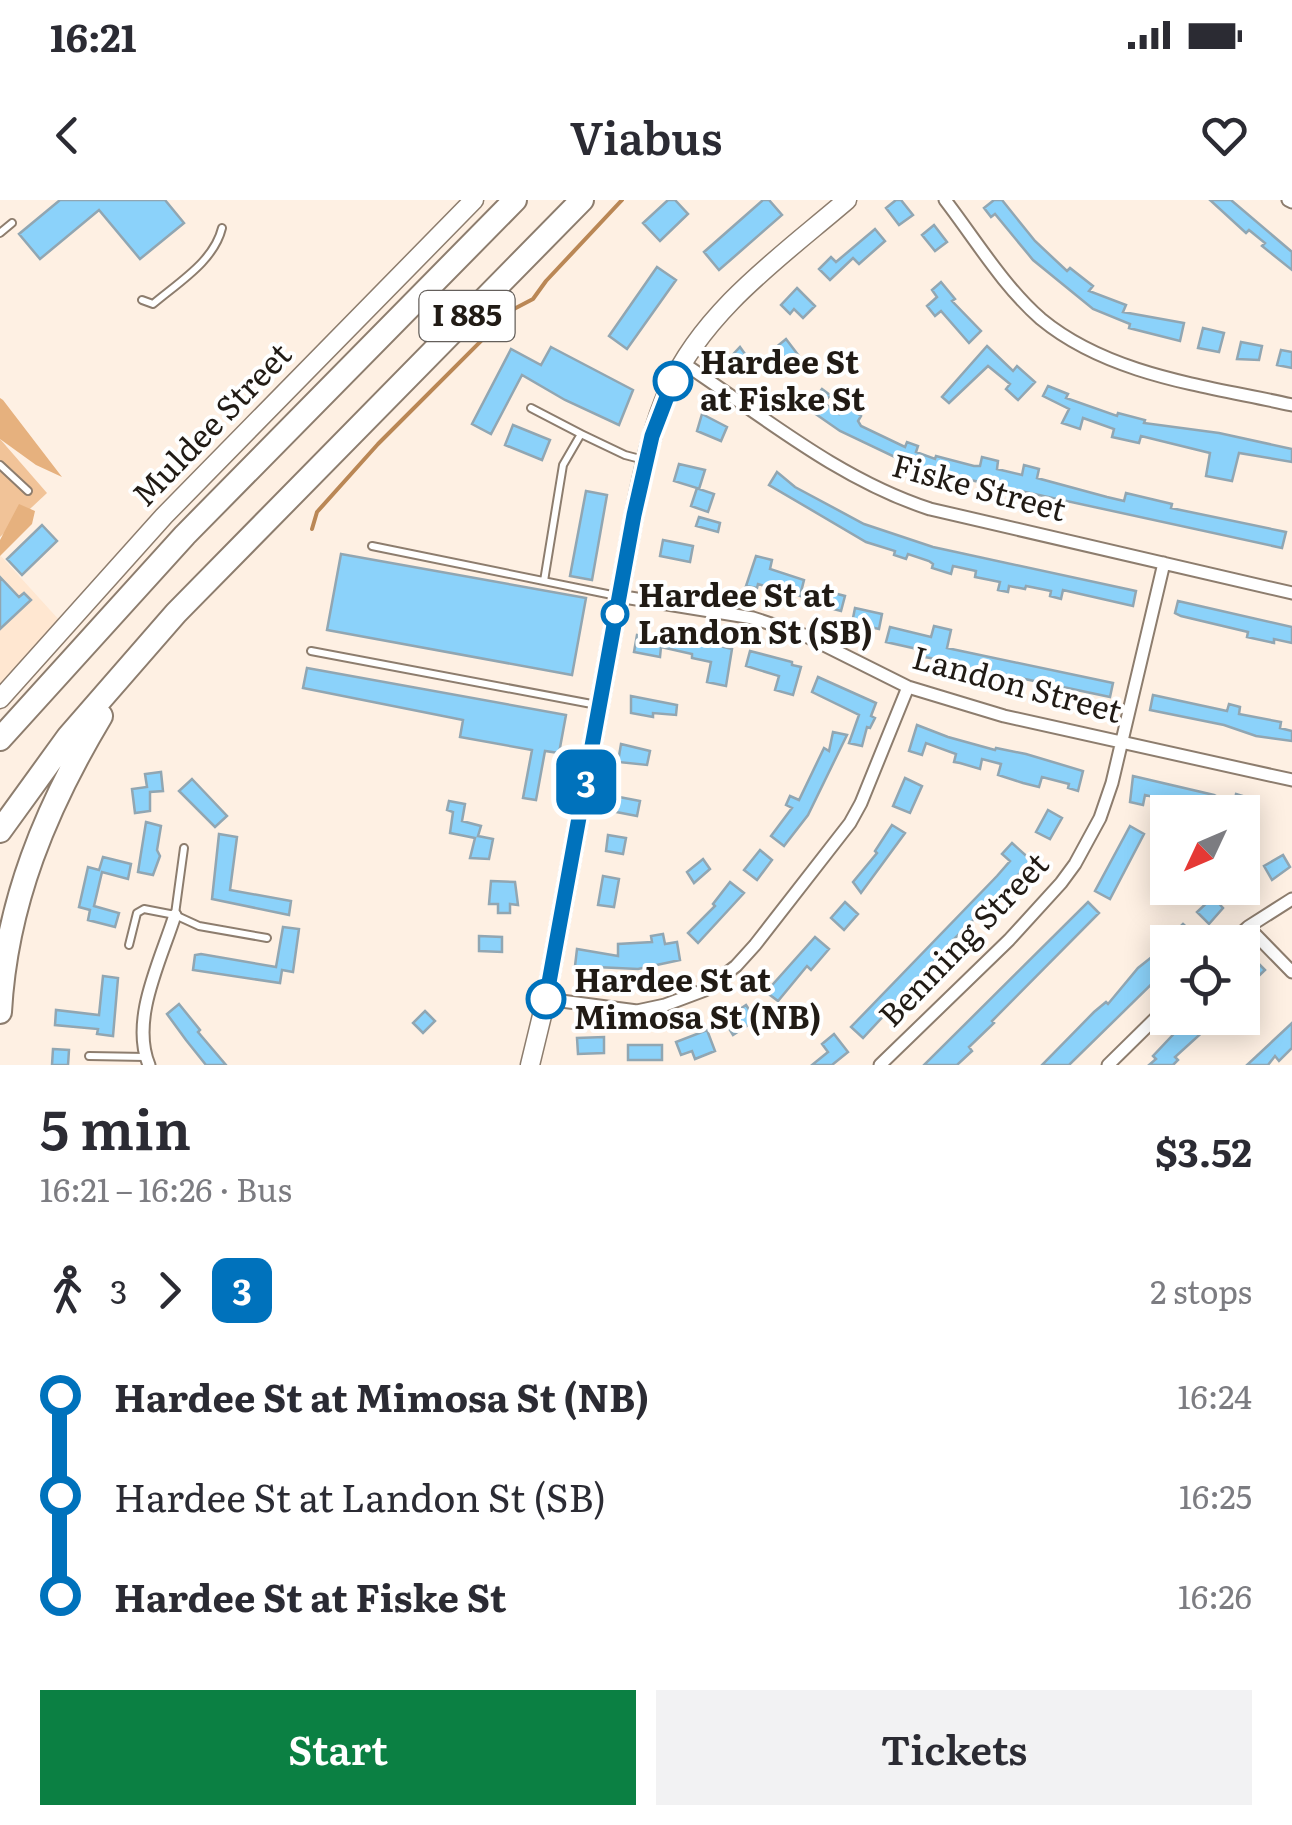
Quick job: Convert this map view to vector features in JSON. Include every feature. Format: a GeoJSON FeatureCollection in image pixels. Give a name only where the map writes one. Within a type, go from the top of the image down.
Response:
{"type":"FeatureCollection","features":[{"type":"Feature","properties":{"kind":"highway","name":"I 885"},"geometry":{"type":"LineString","coordinates":[[0,754],[99,628],[185,535],[515,200]]}},
{"type":"Feature","properties":{"kind":"highway","name":"I 885"},"geometry":{"type":"LineString","coordinates":[[0,830],[68,737],[219,568],[582,200]]}},
{"type":"Feature","properties":{"kind":"highway"},"geometry":{"type":"LineString","coordinates":[[0,739],[99,628]]}},
{"type":"Feature","properties":{"kind":"highway"},"geometry":{"type":"LineString","coordinates":[[0,1012],[8,942],[33,849],[58,791],[135,660]]}},
{"type":"Feature","properties":{"kind":"street","name":"Muldee Street"},"geometry":{"type":"LineString","coordinates":[[0,699],[164,516],[474,200]]}},
{"type":"Feature","properties":{"kind":"street"},"geometry":{"type":"LineString","coordinates":[[530,1065],[546,999],[645,460],[664,400],[683,363],[724,309],[848,200]]}},
{"type":"Feature","properties":{"kind":"street"},"geometry":{"type":"LineString","coordinates":[[945,200],[1014,290],[1070,340],[1140,370],[1292,405]]}},
{"type":"Feature","properties":{"kind":"street","name":"Fiske Street"},"geometry":{"type":"LineString","coordinates":[[683,363],[846,474],[898,498],[930,509],[1292,593]]}},
{"type":"Feature","properties":{"kind":"street","name":"Benning Street"},"geometry":{"type":"LineString","coordinates":[[880,1065],[1020,929],[1075,864],[1100,818],[1123,742],[1164,563]]}},
{"type":"Feature","properties":{"kind":"street","name":"Landon Street"},"geometry":{"type":"LineString","coordinates":[[618,596],[753,618],[804,635],[908,687],[1004,716],[1292,780]]}},
{"type":"Feature","properties":{"kind":"street"},"geometry":{"type":"LineString","coordinates":[[546,999],[637,1011],[692,996],[718,981],[755,945],[850,823],[862,803],[908,687]]}},
{"type":"Feature","properties":{"kind":"street"},"geometry":{"type":"LineString","coordinates":[[1251,925],[1292,899]]}},
{"type":"Feature","properties":{"kind":"street"},"geometry":{"type":"LineString","coordinates":[[147,1061],[142,1033],[146,1004],[175,915]]}},
{"type":"Feature","properties":{"kind":"street"},"geometry":{"type":"LineString","coordinates":[[1260,939],[1292,972]]}},
{"type":"Feature","properties":{"kind":"street"},"geometry":{"type":"LineString","coordinates":[[1108,1065],[1150,1024]]}},
{"type":"Feature","properties":{"kind":"lane"},"geometry":{"type":"LineString","coordinates":[[0,233],[12,223]]}},
{"type":"Feature","properties":{"kind":"lane"},"geometry":{"type":"LineString","coordinates":[[142,300],[154,304],[204,260],[217,248],[222,228]]}},
{"type":"Feature","properties":{"kind":"lane"},"geometry":{"type":"LineString","coordinates":[[531,408],[625,455],[645,460]]}},
{"type":"Feature","properties":{"kind":"lane"},"geometry":{"type":"LineString","coordinates":[[544,581],[564,465],[581,434]]}},
{"type":"Feature","properties":{"kind":"lane"},"geometry":{"type":"LineString","coordinates":[[0,465],[28,491]]}},
{"type":"Feature","properties":{"kind":"lane"},"geometry":{"type":"LineString","coordinates":[[372,546],[618,596]]}},
{"type":"Feature","properties":{"kind":"lane"},"geometry":{"type":"LineString","coordinates":[[311,651],[598,706]]}},
{"type":"Feature","properties":{"kind":"lane"},"geometry":{"type":"LineString","coordinates":[[175,915],[184,848]]}},
{"type":"Feature","properties":{"kind":"lane"},"geometry":{"type":"LineString","coordinates":[[130,946],[140,910],[175,915],[198,926],[267,938]]}},
{"type":"Feature","properties":{"kind":"lane"},"geometry":{"type":"LineString","coordinates":[[89,1056],[147,1061]]}},
{"type":"Feature","properties":{"kind":"shaded area"},"geometry":{"type":"Polygon","coordinates":[[[0,398],[62,477],[36,465],[0,439],[0,398]]]}},
{"type":"Feature","properties":{"kind":"shaded area"},"geometry":{"type":"Polygon","coordinates":[[[0,439],[47,493],[0,537],[0,439]]]}},
{"type":"Feature","properties":{"kind":"shaded area"},"geometry":{"type":"Polygon","coordinates":[[[19,504],[35,511],[32,524],[0,556],[0,540],[19,504]]]}},
{"type":"Feature","properties":{"kind":"shaded area"},"geometry":{"type":"Polygon","coordinates":[[[0,555],[60,621],[0,688],[0,555]]]}},
{"type":"Feature","properties":{"kind":"building"},"geometry":{"type":"Polygon","coordinates":[[[60,200],[165,200],[184,223],[140,259],[99,210],[40,259],[19,234],[60,200]]]}},
{"type":"Feature","properties":{"kind":"building"},"geometry":{"type":"Polygon","coordinates":[[[668,200],[675,200],[688,214],[660,241],[643,223],[668,200]]]}},
{"type":"Feature","properties":{"kind":"building"},"geometry":{"type":"Polygon","coordinates":[[[763,200],[769,200],[782,215],[719,270],[704,252],[763,200]]]}},
{"type":"Feature","properties":{"kind":"building"},"geometry":{"type":"Polygon","coordinates":[[[901,200],[913,215],[899,225],[886,208],[901,200]]]}},
{"type":"Feature","properties":{"kind":"building"},"geometry":{"type":"Polygon","coordinates":[[[994,200],[1002,200],[1035,241],[1067,271],[1070,268],[1093,286],[1089,291],[1126,305],[1123,312],[1184,323],[1180,341],[1129,328],[1130,324],[1093,309],[1033,260],[995,214],[991,217],[984,208],[994,200]]]}},
{"type":"Feature","properties":{"kind":"building"},"geometry":{"type":"Polygon","coordinates":[[[1210,200],[1231,200],[1292,252],[1292,270],[1262,246],[1265,243],[1249,230],[1246,233],[1210,200]]]}},
{"type":"Feature","properties":{"kind":"building"},"geometry":{"type":"Polygon","coordinates":[[[934,225],[947,242],[935,251],[922,235],[934,225]]]}},
{"type":"Feature","properties":{"kind":"building"},"geometry":{"type":"Polygon","coordinates":[[[875,229],[885,241],[859,264],[853,258],[830,280],[819,269],[831,257],[836,262],[875,229]]]}},
{"type":"Feature","properties":{"kind":"building"},"geometry":{"type":"Polygon","coordinates":[[[657,267],[676,280],[627,349],[609,336],[657,267]]]}},
{"type":"Feature","properties":{"kind":"building"},"geometry":{"type":"Polygon","coordinates":[[[941,282],[955,299],[952,301],[981,331],[969,343],[941,311],[935,316],[927,306],[937,297],[932,290],[941,282]]]}},
{"type":"Feature","properties":{"kind":"building"},"geometry":{"type":"Polygon","coordinates":[[[797,288],[815,306],[803,318],[794,309],[790,314],[781,305],[797,288]]]}},
{"type":"Feature","properties":{"kind":"building"},"geometry":{"type":"Polygon","coordinates":[[[1203,328],[1224,333],[1219,352],[1198,348],[1203,328]]]}},
{"type":"Feature","properties":{"kind":"building"},"geometry":{"type":"Polygon","coordinates":[[[786,339],[799,356],[791,363],[775,348],[786,339]]]}},
{"type":"Feature","properties":{"kind":"building"},"geometry":{"type":"Polygon","coordinates":[[[1241,342],[1262,346],[1259,360],[1237,359],[1241,342]]]}},
{"type":"Feature","properties":{"kind":"building"},"geometry":{"type":"Polygon","coordinates":[[[987,346],[1013,371],[1017,366],[1035,382],[1018,400],[1006,389],[1010,384],[988,366],[949,403],[942,397],[987,346]]]}},
{"type":"Feature","properties":{"kind":"building"},"geometry":{"type":"Polygon","coordinates":[[[551,347],[633,390],[619,425],[522,375],[491,434],[472,424],[511,349],[541,365],[551,347]]]}},
{"type":"Feature","properties":{"kind":"building"},"geometry":{"type":"Polygon","coordinates":[[[740,347],[753,365],[746,372],[741,367],[736,373],[725,363],[740,347]]]}},
{"type":"Feature","properties":{"kind":"building"},"geometry":{"type":"Polygon","coordinates":[[[1281,350],[1292,352],[1292,368],[1277,365],[1281,350]]]}},
{"type":"Feature","properties":{"kind":"building"},"geometry":{"type":"Polygon","coordinates":[[[1048,386],[1068,394],[1066,398],[1117,416],[1118,413],[1145,420],[1144,423],[1219,433],[1292,449],[1292,462],[1239,453],[1232,481],[1206,476],[1210,453],[1141,436],[1139,443],[1112,437],[1114,429],[1083,418],[1080,429],[1062,423],[1069,409],[1043,396],[1048,386]]]}},
{"type":"Feature","properties":{"kind":"building"},"geometry":{"type":"Polygon","coordinates":[[[822,389],[830,395],[824,403],[839,414],[845,404],[861,416],[861,426],[905,447],[907,442],[918,446],[916,452],[935,459],[936,456],[980,466],[982,457],[998,461],[997,469],[1022,475],[1024,465],[1039,469],[1037,478],[1107,497],[1124,501],[1126,493],[1172,504],[1171,508],[1286,532],[1282,548],[920,469],[840,431],[807,408],[822,389]]]}},
{"type":"Feature","properties":{"kind":"building"},"geometry":{"type":"Polygon","coordinates":[[[702,414],[727,427],[721,441],[697,431],[702,414]]]}},
{"type":"Feature","properties":{"kind":"building"},"geometry":{"type":"Polygon","coordinates":[[[513,425],[550,440],[542,460],[505,445],[513,425]]]}},
{"type":"Feature","properties":{"kind":"building"},"geometry":{"type":"Polygon","coordinates":[[[679,464],[705,470],[699,489],[714,494],[708,512],[691,506],[697,488],[674,481],[679,464]]]}},
{"type":"Feature","properties":{"kind":"building"},"geometry":{"type":"Polygon","coordinates":[[[777,472],[795,487],[864,524],[933,547],[1136,591],[1133,606],[1063,590],[1061,599],[1050,596],[1051,591],[1026,586],[1009,586],[1008,592],[998,590],[1000,582],[975,577],[976,571],[953,566],[951,574],[908,554],[906,559],[894,555],[895,551],[866,542],[769,485],[777,472]]]}},
{"type":"Feature","properties":{"kind":"building"},"geometry":{"type":"Polygon","coordinates":[[[586,491],[607,495],[592,580],[570,576],[586,491]]]}},
{"type":"Feature","properties":{"kind":"building"},"geometry":{"type":"Polygon","coordinates":[[[699,517],[720,523],[718,532],[696,526],[699,517]]]}},
{"type":"Feature","properties":{"kind":"building"},"geometry":{"type":"Polygon","coordinates":[[[42,525],[57,541],[22,575],[7,559],[42,525]]]}},
{"type":"Feature","properties":{"kind":"building"},"geometry":{"type":"Polygon","coordinates":[[[663,540],[693,546],[690,562],[660,556],[663,540]]]}},
{"type":"Feature","properties":{"kind":"building"},"geometry":{"type":"Polygon","coordinates":[[[341,554],[586,598],[572,675],[327,630],[341,554]]]}},
{"type":"Feature","properties":{"kind":"building"},"geometry":{"type":"Polygon","coordinates":[[[756,556],[772,560],[770,569],[804,580],[800,596],[758,584],[757,588],[746,586],[756,556]]]}},
{"type":"Feature","properties":{"kind":"building"},"geometry":{"type":"Polygon","coordinates":[[[0,577],[19,597],[24,593],[31,600],[0,629],[0,577]]]}},
{"type":"Feature","properties":{"kind":"building"},"geometry":{"type":"Polygon","coordinates":[[[822,590],[845,596],[841,611],[818,605],[822,590]]]}},
{"type":"Feature","properties":{"kind":"building"},"geometry":{"type":"Polygon","coordinates":[[[1178,601],[1292,627],[1292,643],[1247,637],[1248,632],[1181,616],[1175,613],[1178,601]]]}},
{"type":"Feature","properties":{"kind":"building"},"geometry":{"type":"Polygon","coordinates":[[[855,608],[882,614],[879,629],[852,623],[855,608]]]}},
{"type":"Feature","properties":{"kind":"building"},"geometry":{"type":"Polygon","coordinates":[[[934,626],[951,630],[947,648],[1113,683],[1110,697],[1006,675],[982,676],[983,672],[953,665],[954,662],[924,657],[926,651],[886,642],[890,627],[931,637],[934,626]]]}},
{"type":"Feature","properties":{"kind":"building"},"geometry":{"type":"Polygon","coordinates":[[[637,635],[673,641],[675,635],[732,649],[726,686],[707,682],[711,662],[692,658],[692,654],[661,647],[660,657],[634,652],[637,635]]]}},
{"type":"Feature","properties":{"kind":"building"},"geometry":{"type":"Polygon","coordinates":[[[750,651],[801,667],[793,695],[775,690],[779,676],[746,666],[750,651]]]}},
{"type":"Feature","properties":{"kind":"building"},"geometry":{"type":"Polygon","coordinates":[[[307,668],[566,715],[559,753],[545,751],[536,800],[523,798],[532,750],[460,737],[463,720],[303,688],[307,668]]]}},
{"type":"Feature","properties":{"kind":"building"},"geometry":{"type":"Polygon","coordinates":[[[818,677],[876,703],[871,716],[875,718],[867,727],[862,746],[849,743],[859,715],[812,692],[818,677]]]}},
{"type":"Feature","properties":{"kind":"building"},"geometry":{"type":"Polygon","coordinates":[[[1153,695],[1227,711],[1229,704],[1240,707],[1239,714],[1281,722],[1280,728],[1292,731],[1292,741],[1150,710],[1153,695]]]}},
{"type":"Feature","properties":{"kind":"building"},"geometry":{"type":"Polygon","coordinates":[[[631,696],[677,705],[676,715],[653,713],[653,717],[631,713],[631,696]]]}},
{"type":"Feature","properties":{"kind":"building"},"geometry":{"type":"Polygon","coordinates":[[[917,725],[948,737],[1083,771],[1078,791],[1068,788],[1069,784],[1042,777],[1039,787],[998,775],[1001,764],[982,759],[980,769],[954,762],[956,754],[926,743],[922,755],[909,751],[917,725]]]}},
{"type":"Feature","properties":{"kind":"building"},"geometry":{"type":"Polygon","coordinates":[[[833,732],[847,735],[808,815],[784,846],[771,836],[792,808],[786,805],[790,796],[799,800],[824,748],[829,751],[833,732]]]}},
{"type":"Feature","properties":{"kind":"building"},"geometry":{"type":"Polygon","coordinates":[[[621,744],[650,751],[647,765],[618,762],[621,744]]]}},
{"type":"Feature","properties":{"kind":"building"},"geometry":{"type":"Polygon","coordinates":[[[161,772],[163,791],[150,792],[150,811],[135,813],[132,789],[147,787],[145,774],[161,772]]]}},
{"type":"Feature","properties":{"kind":"building"},"geometry":{"type":"Polygon","coordinates":[[[1133,776],[1214,795],[1145,795],[1143,805],[1130,802],[1133,776]]]}},
{"type":"Feature","properties":{"kind":"building"},"geometry":{"type":"Polygon","coordinates":[[[905,778],[922,786],[910,813],[893,806],[905,778]]]}},
{"type":"Feature","properties":{"kind":"building"},"geometry":{"type":"Polygon","coordinates":[[[192,779],[227,816],[215,827],[179,791],[192,779]]]}},
{"type":"Feature","properties":{"kind":"building"},"geometry":{"type":"Polygon","coordinates":[[[614,796],[640,801],[637,816],[611,811],[614,796]]]}},
{"type":"Feature","properties":{"kind":"building"},"geometry":{"type":"Polygon","coordinates":[[[449,801],[465,804],[462,821],[481,826],[478,836],[493,839],[489,859],[470,858],[475,838],[450,833],[453,812],[447,810],[449,801]]]}},
{"type":"Feature","properties":{"kind":"building"},"geometry":{"type":"Polygon","coordinates":[[[1048,810],[1062,818],[1050,839],[1036,832],[1048,810]]]}},
{"type":"Feature","properties":{"kind":"building"},"geometry":{"type":"Polygon","coordinates":[[[146,822],[161,826],[157,850],[160,856],[153,875],[138,872],[146,822]]]}},
{"type":"Feature","properties":{"kind":"building"},"geometry":{"type":"Polygon","coordinates":[[[892,825],[905,833],[861,893],[853,882],[877,853],[892,825]]]}},
{"type":"Feature","properties":{"kind":"building"},"geometry":{"type":"Polygon","coordinates":[[[1130,826],[1144,834],[1110,899],[1095,891],[1130,826]]]}},
{"type":"Feature","properties":{"kind":"building"},"geometry":{"type":"Polygon","coordinates":[[[219,834],[237,837],[230,890],[291,901],[289,915],[212,899],[219,834]]]}},
{"type":"Feature","properties":{"kind":"building"},"geometry":{"type":"Polygon","coordinates":[[[608,835],[626,838],[623,854],[606,851],[608,835]]]}},
{"type":"Feature","properties":{"kind":"building"},"geometry":{"type":"Polygon","coordinates":[[[1012,843],[1032,861],[863,1038],[851,1027],[997,876],[1010,861],[1002,854],[1012,843]]]}},
{"type":"Feature","properties":{"kind":"building"},"geometry":{"type":"Polygon","coordinates":[[[760,850],[772,860],[757,880],[744,870],[760,850]]]}},
{"type":"Feature","properties":{"kind":"building"},"geometry":{"type":"Polygon","coordinates":[[[1283,855],[1290,867],[1272,880],[1264,866],[1283,855]]]}},
{"type":"Feature","properties":{"kind":"building"},"geometry":{"type":"Polygon","coordinates":[[[103,857],[131,864],[128,879],[102,872],[94,906],[119,913],[115,927],[88,920],[90,910],[79,907],[88,867],[99,870],[103,857]]]}},
{"type":"Feature","properties":{"kind":"building"},"geometry":{"type":"Polygon","coordinates":[[[703,859],[710,869],[694,883],[687,872],[703,859]]]}},
{"type":"Feature","properties":{"kind":"building"},"geometry":{"type":"Polygon","coordinates":[[[603,876],[619,879],[614,907],[598,905],[603,876]]]}},
{"type":"Feature","properties":{"kind":"building"},"geometry":{"type":"Polygon","coordinates":[[[491,881],[515,882],[518,905],[510,904],[510,913],[498,913],[498,904],[489,904],[491,881]]]}},
{"type":"Feature","properties":{"kind":"building"},"geometry":{"type":"Polygon","coordinates":[[[730,882],[744,893],[698,943],[688,933],[715,906],[730,882]]]}},
{"type":"Feature","properties":{"kind":"building"},"geometry":{"type":"Polygon","coordinates":[[[845,902],[858,914],[844,930],[831,918],[845,902]]]}},
{"type":"Feature","properties":{"kind":"building"},"geometry":{"type":"Polygon","coordinates":[[[1088,902],[1099,913],[992,1021],[969,1047],[972,1051],[957,1065],[924,1065],[1088,902]]]}},
{"type":"Feature","properties":{"kind":"building"},"geometry":{"type":"Polygon","coordinates":[[[1204,905],[1223,908],[1209,924],[1197,912],[1204,905]]]}},
{"type":"Feature","properties":{"kind":"building"},"geometry":{"type":"Polygon","coordinates":[[[283,927],[299,929],[293,972],[282,970],[280,983],[193,970],[195,955],[201,954],[276,967],[283,927]]]}},
{"type":"Feature","properties":{"kind":"building"},"geometry":{"type":"Polygon","coordinates":[[[663,934],[665,944],[677,942],[680,960],[638,969],[575,966],[577,949],[618,956],[618,944],[652,942],[651,936],[663,934]]]}},
{"type":"Feature","properties":{"kind":"building"},"geometry":{"type":"Polygon","coordinates":[[[479,936],[502,937],[502,952],[479,951],[479,936]]]}},
{"type":"Feature","properties":{"kind":"building"},"geometry":{"type":"Polygon","coordinates":[[[815,937],[829,949],[811,970],[807,966],[778,1001],[766,992],[815,937]]]}},
{"type":"Feature","properties":{"kind":"building"},"geometry":{"type":"Polygon","coordinates":[[[1150,958],[1150,986],[1069,1065],[1042,1065],[1094,1012],[1108,1004],[1150,958]]]}},
{"type":"Feature","properties":{"kind":"building"},"geometry":{"type":"Polygon","coordinates":[[[103,976],[118,978],[113,1036],[97,1034],[98,1029],[55,1025],[56,1010],[99,1015],[103,976]]]}},
{"type":"Feature","properties":{"kind":"building"},"geometry":{"type":"Polygon","coordinates":[[[179,1004],[226,1065],[206,1065],[186,1040],[167,1014],[179,1004]]]}},
{"type":"Feature","properties":{"kind":"building"},"geometry":{"type":"Polygon","coordinates":[[[746,1005],[756,1020],[733,1035],[724,1020],[746,1005]]]}},
{"type":"Feature","properties":{"kind":"building"},"geometry":{"type":"Polygon","coordinates":[[[425,1011],[435,1021],[423,1033],[413,1023],[425,1011]]]}},
{"type":"Feature","properties":{"kind":"building"},"geometry":{"type":"Polygon","coordinates":[[[1292,1023],[1292,1048],[1279,1061],[1275,1056],[1268,1065],[1247,1065],[1292,1023]]]}},
{"type":"Feature","properties":{"kind":"building"},"geometry":{"type":"Polygon","coordinates":[[[707,1030],[715,1051],[695,1059],[692,1051],[681,1055],[676,1042],[707,1030]]]}},
{"type":"Feature","properties":{"kind":"building"},"geometry":{"type":"Polygon","coordinates":[[[834,1034],[848,1052],[832,1065],[812,1065],[828,1052],[822,1044],[834,1034]]]}},
{"type":"Feature","properties":{"kind":"building"},"geometry":{"type":"Polygon","coordinates":[[[1173,1035],[1199,1035],[1175,1057],[1178,1060],[1173,1065],[1149,1065],[1156,1059],[1153,1056],[1173,1035]]]}},
{"type":"Feature","properties":{"kind":"building"},"geometry":{"type":"Polygon","coordinates":[[[604,1037],[604,1053],[578,1054],[577,1038],[604,1037]]]}},
{"type":"Feature","properties":{"kind":"building"},"geometry":{"type":"Polygon","coordinates":[[[628,1045],[662,1045],[662,1060],[628,1060],[628,1045]]]}},
{"type":"Feature","properties":{"kind":"building"},"geometry":{"type":"Polygon","coordinates":[[[53,1049],[69,1050],[68,1065],[52,1065],[53,1049]]]}},
{"type":"Feature","properties":{"kind":"waterway"},"geometry":{"type":"LineString","coordinates":[[312,529],[317,512],[378,444],[512,310],[533,299],[622,200]]}},
{"type":"Feature","properties":{"kind":"bus line","name":"3"},"geometry":{"type":"LineString","coordinates":[[546,999],[645,460],[673,381]]}},
{"type":"Feature","properties":{"kind":"place","name":"Hardee St at Fiske St"},"geometry":{"type":"Point","coordinates":[673,381]}},
{"type":"Feature","properties":{"kind":"place","name":"Hardee St at Landon St (SB)"},"geometry":{"type":"Point","coordinates":[615,614]}},
{"type":"Feature","properties":{"kind":"place","name":"Hardee St at Mimosa St (NB)"},"geometry":{"type":"Point","coordinates":[546,999]}}]}
